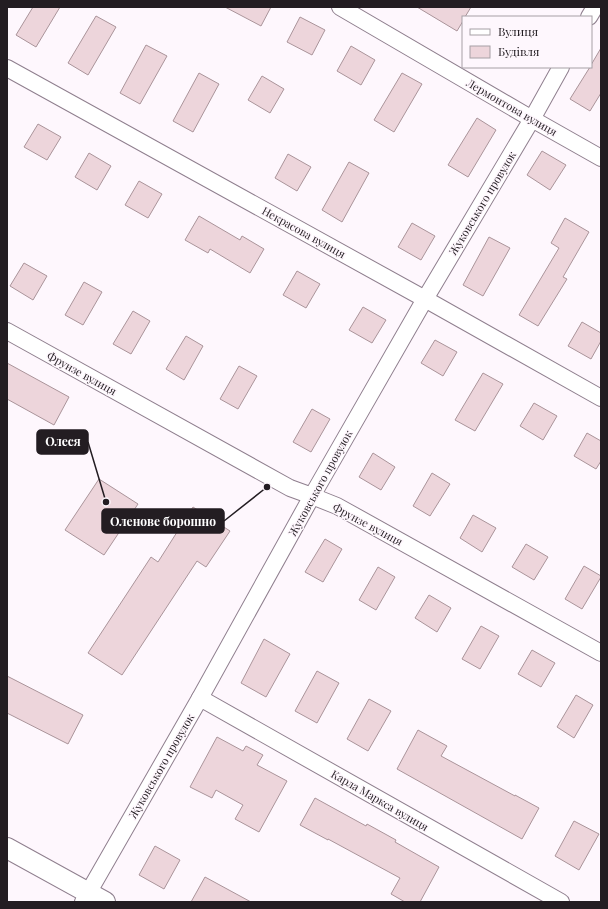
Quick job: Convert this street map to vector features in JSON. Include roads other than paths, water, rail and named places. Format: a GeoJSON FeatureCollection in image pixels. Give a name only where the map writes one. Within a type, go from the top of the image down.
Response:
{"type":"FeatureCollection","features":[{"type":"Feature","properties":{"kind":"street","name":"Лермонтова вулиця"},"geometry":{"type":"LineString","coordinates":[[340,7],[601,158]]}},
{"type":"Feature","properties":{"kind":"street"},"geometry":{"type":"LineString","coordinates":[[590,16],[595,7]]}},
{"type":"Feature","properties":{"kind":"street","name":"Некрасова вулиця"},"geometry":{"type":"LineString","coordinates":[[7,68],[601,398]]}},
{"type":"Feature","properties":{"kind":"street","name":"Жуковського провулок"},"geometry":{"type":"LineString","coordinates":[[92,899],[200,698],[312,496],[560,68]]}},
{"type":"Feature","properties":{"kind":"street","name":"Фрунзе вулиця"},"geometry":{"type":"LineString","coordinates":[[7,331],[290,488],[344,510],[601,653]]}},
{"type":"Feature","properties":{"kind":"street","name":"Карла Маркса вулиця"},"geometry":{"type":"LineString","coordinates":[[200,698],[560,902]]}},
{"type":"Feature","properties":{"kind":"street"},"geometry":{"type":"LineString","coordinates":[[7,848],[92,899]]}},
{"type":"Feature","properties":{"kind":"place","name":"Оленове борошно"},"geometry":{"type":"Point","coordinates":[267,487]}},
{"type":"Feature","properties":{"kind":"place","name":"Олеся"},"geometry":{"type":"Point","coordinates":[106,502]}}]}
